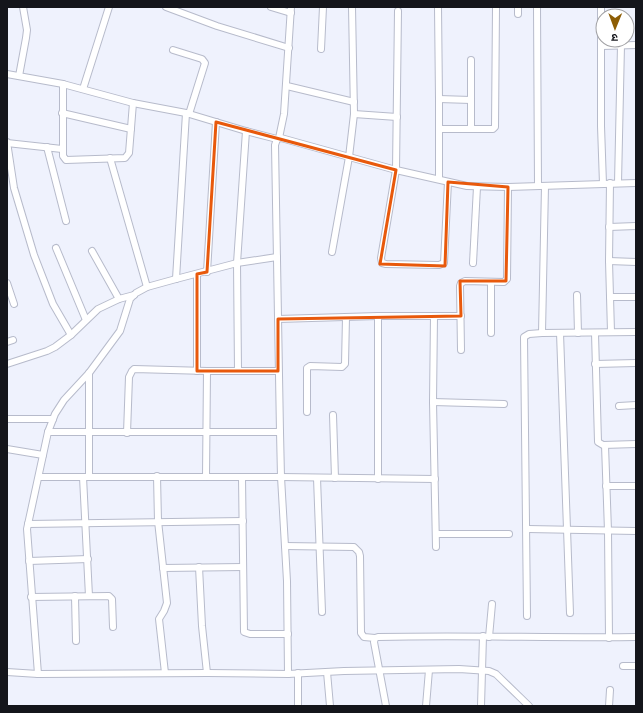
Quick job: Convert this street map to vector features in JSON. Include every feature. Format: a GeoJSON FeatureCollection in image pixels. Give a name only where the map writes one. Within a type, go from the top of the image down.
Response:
{"type":"FeatureCollection","features":[{"type":"Feature","properties":{"kind":"street"},"geometry":{"type":"LineString","coordinates":[[19,76],[27,30],[23,7]]}},
{"type":"Feature","properties":{"kind":"street"},"geometry":{"type":"LineString","coordinates":[[83,89],[109,7]]}},
{"type":"Feature","properties":{"kind":"street"},"geometry":{"type":"LineString","coordinates":[[166,7],[217,26],[289,48]]}},
{"type":"Feature","properties":{"kind":"street"},"geometry":{"type":"LineString","coordinates":[[271,7],[291,10],[284,114],[278,139],[275,145],[278,371],[288,634],[288,674]]}},
{"type":"Feature","properties":{"kind":"street"},"geometry":{"type":"LineString","coordinates":[[321,49],[323,7]]}},
{"type":"Feature","properties":{"kind":"street"},"geometry":{"type":"LineString","coordinates":[[332,252],[349,157],[354,114],[352,7]]}},
{"type":"Feature","properties":{"kind":"street"},"geometry":{"type":"LineString","coordinates":[[438,7],[440,99],[439,179]]}},
{"type":"Feature","properties":{"kind":"street"},"geometry":{"type":"LineString","coordinates":[[440,128],[493,129],[496,125],[496,7]]}},
{"type":"Feature","properties":{"kind":"street"},"geometry":{"type":"LineString","coordinates":[[518,7],[518,14]]}},
{"type":"Feature","properties":{"kind":"street"},"geometry":{"type":"LineString","coordinates":[[537,7],[538,186]]}},
{"type":"Feature","properties":{"kind":"street"},"geometry":{"type":"LineString","coordinates":[[398,11],[396,170],[381,258],[382,263],[439,265],[444,263],[448,182]]}},
{"type":"Feature","properties":{"kind":"street"},"geometry":{"type":"LineString","coordinates":[[602,48],[601,126],[603,184]]}},
{"type":"Feature","properties":{"kind":"street"},"geometry":{"type":"LineString","coordinates":[[618,183],[621,48]]}},
{"type":"Feature","properties":{"kind":"street"},"geometry":{"type":"LineString","coordinates":[[173,50],[202,58],[205,63],[188,113],[176,279]]}},
{"type":"Feature","properties":{"kind":"street"},"geometry":{"type":"LineString","coordinates":[[471,60],[471,128]]}},
{"type":"Feature","properties":{"kind":"street"},"geometry":{"type":"LineString","coordinates":[[7,74],[63,84],[133,103],[188,113],[246,131],[448,182],[477,186],[508,187],[636,183]]}},
{"type":"Feature","properties":{"kind":"street"},"geometry":{"type":"LineString","coordinates":[[63,84],[62,148],[63,158],[66,160],[128,157],[133,103]]}},
{"type":"Feature","properties":{"kind":"street"},"geometry":{"type":"LineString","coordinates":[[287,86],[354,102]]}},
{"type":"Feature","properties":{"kind":"street"},"geometry":{"type":"LineString","coordinates":[[440,99],[471,100]]}},
{"type":"Feature","properties":{"kind":"street"},"geometry":{"type":"LineString","coordinates":[[62,113],[131,129]]}},
{"type":"Feature","properties":{"kind":"street"},"geometry":{"type":"LineString","coordinates":[[354,114],[397,117]]}},
{"type":"Feature","properties":{"kind":"street"},"geometry":{"type":"LineString","coordinates":[[207,272],[216,122]]}},
{"type":"Feature","properties":{"kind":"street"},"geometry":{"type":"LineString","coordinates":[[238,371],[237,263],[246,131]]}},
{"type":"Feature","properties":{"kind":"street"},"geometry":{"type":"LineString","coordinates":[[62,148],[7,142],[14,188],[34,255],[53,304],[71,335]]}},
{"type":"Feature","properties":{"kind":"street"},"geometry":{"type":"LineString","coordinates":[[47,147],[66,222]]}},
{"type":"Feature","properties":{"kind":"street"},"geometry":{"type":"LineString","coordinates":[[110,158],[147,287]]}},
{"type":"Feature","properties":{"kind":"street"},"geometry":{"type":"LineString","coordinates":[[610,183],[609,261],[611,332]]}},
{"type":"Feature","properties":{"kind":"street"},"geometry":{"type":"LineString","coordinates":[[474,263],[477,186]]}},
{"type":"Feature","properties":{"kind":"street"},"geometry":{"type":"LineString","coordinates":[[542,333],[545,186]]}},
{"type":"Feature","properties":{"kind":"street"},"geometry":{"type":"LineString","coordinates":[[461,350],[461,283],[465,281],[504,282],[508,279],[508,187]]}},
{"type":"Feature","properties":{"kind":"street"},"geometry":{"type":"LineString","coordinates":[[609,227],[636,226]]}},
{"type":"Feature","properties":{"kind":"street"},"geometry":{"type":"LineString","coordinates":[[56,248],[86,320]]}},
{"type":"Feature","properties":{"kind":"street"},"geometry":{"type":"LineString","coordinates":[[92,251],[119,298]]}},
{"type":"Feature","properties":{"kind":"street"},"geometry":{"type":"LineString","coordinates":[[38,674],[27,538],[28,524],[48,432],[53,419],[64,400],[89,373],[120,331],[130,299],[134,295],[147,287],[176,279],[237,263],[277,257]]}},
{"type":"Feature","properties":{"kind":"street"},"geometry":{"type":"LineString","coordinates":[[609,261],[636,262]]}},
{"type":"Feature","properties":{"kind":"street"},"geometry":{"type":"LineString","coordinates":[[196,371],[197,274]]}},
{"type":"Feature","properties":{"kind":"street"},"geometry":{"type":"LineString","coordinates":[[491,282],[491,333]]}},
{"type":"Feature","properties":{"kind":"street"},"geometry":{"type":"LineString","coordinates":[[7,283],[14,304]]}},
{"type":"Feature","properties":{"kind":"street"},"geometry":{"type":"LineString","coordinates":[[7,364],[47,351],[71,335],[98,309],[119,298],[134,295]]}},
{"type":"Feature","properties":{"kind":"street"},"geometry":{"type":"LineString","coordinates":[[577,295],[578,333]]}},
{"type":"Feature","properties":{"kind":"street"},"geometry":{"type":"LineString","coordinates":[[610,298],[636,297]]}},
{"type":"Feature","properties":{"kind":"street"},"geometry":{"type":"LineString","coordinates":[[278,319],[378,316],[461,316]]}},
{"type":"Feature","properties":{"kind":"street"},"geometry":{"type":"LineString","coordinates":[[378,316],[378,479]]}},
{"type":"Feature","properties":{"kind":"street"},"geometry":{"type":"LineString","coordinates":[[434,316],[433,402],[436,548]]}},
{"type":"Feature","properties":{"kind":"street"},"geometry":{"type":"LineString","coordinates":[[307,412],[307,368],[310,366],[342,367],[346,364],[346,317]]}},
{"type":"Feature","properties":{"kind":"street"},"geometry":{"type":"LineString","coordinates":[[528,616],[528,529],[524,339],[526,335],[542,333],[636,332]]}},
{"type":"Feature","properties":{"kind":"street"},"geometry":{"type":"LineString","coordinates":[[560,333],[570,613]]}},
{"type":"Feature","properties":{"kind":"street"},"geometry":{"type":"LineString","coordinates":[[595,333],[598,442],[605,445],[636,444]]}},
{"type":"Feature","properties":{"kind":"street"},"geometry":{"type":"LineString","coordinates":[[595,364],[636,363]]}},
{"type":"Feature","properties":{"kind":"street"},"geometry":{"type":"LineString","coordinates":[[127,433],[129,377],[132,371],[140,368],[207,372],[278,371]]}},
{"type":"Feature","properties":{"kind":"street"},"geometry":{"type":"LineString","coordinates":[[206,477],[207,372]]}},
{"type":"Feature","properties":{"kind":"street"},"geometry":{"type":"LineString","coordinates":[[89,373],[89,432],[86,476],[89,596]]}},
{"type":"Feature","properties":{"kind":"street"},"geometry":{"type":"LineString","coordinates":[[433,402],[504,404]]}},
{"type":"Feature","properties":{"kind":"street"},"geometry":{"type":"LineString","coordinates":[[619,406],[636,405]]}},
{"type":"Feature","properties":{"kind":"street"},"geometry":{"type":"LineString","coordinates":[[333,415],[335,478]]}},
{"type":"Feature","properties":{"kind":"street"},"geometry":{"type":"LineString","coordinates":[[7,419],[53,419]]}},
{"type":"Feature","properties":{"kind":"street"},"geometry":{"type":"LineString","coordinates":[[48,432],[280,432]]}},
{"type":"Feature","properties":{"kind":"street"},"geometry":{"type":"LineString","coordinates":[[605,445],[608,531],[609,638]]}},
{"type":"Feature","properties":{"kind":"street"},"geometry":{"type":"LineString","coordinates":[[7,449],[43,455]]}},
{"type":"Feature","properties":{"kind":"street"},"geometry":{"type":"LineString","coordinates":[[39,477],[157,476],[435,479]]}},
{"type":"Feature","properties":{"kind":"street"},"geometry":{"type":"LineString","coordinates":[[157,476],[158,522],[167,603],[159,619],[165,673]]}},
{"type":"Feature","properties":{"kind":"street"},"geometry":{"type":"LineString","coordinates":[[242,477],[244,632],[250,634],[288,634]]}},
{"type":"Feature","properties":{"kind":"street"},"geometry":{"type":"LineString","coordinates":[[317,478],[322,612]]}},
{"type":"Feature","properties":{"kind":"street"},"geometry":{"type":"LineString","coordinates":[[606,486],[636,486]]}},
{"type":"Feature","properties":{"kind":"street"},"geometry":{"type":"LineString","coordinates":[[28,524],[243,521]]}},
{"type":"Feature","properties":{"kind":"street"},"geometry":{"type":"LineString","coordinates":[[528,529],[568,531],[636,531]]}},
{"type":"Feature","properties":{"kind":"street"},"geometry":{"type":"LineString","coordinates":[[436,534],[509,534]]}},
{"type":"Feature","properties":{"kind":"street"},"geometry":{"type":"LineString","coordinates":[[285,546],[354,547],[358,549],[360,556],[361,633],[364,637],[636,637]]}},
{"type":"Feature","properties":{"kind":"street"},"geometry":{"type":"LineString","coordinates":[[29,561],[88,559]]}},
{"type":"Feature","properties":{"kind":"street"},"geometry":{"type":"LineString","coordinates":[[199,567],[202,626],[207,673]]}},
{"type":"Feature","properties":{"kind":"street"},"geometry":{"type":"LineString","coordinates":[[162,568],[243,567]]}},
{"type":"Feature","properties":{"kind":"street"},"geometry":{"type":"LineString","coordinates":[[75,596],[76,641]]}},
{"type":"Feature","properties":{"kind":"street"},"geometry":{"type":"LineString","coordinates":[[31,597],[111,596],[113,627]]}},
{"type":"Feature","properties":{"kind":"street"},"geometry":{"type":"LineString","coordinates":[[481,706],[482,671],[492,604]]}},
{"type":"Feature","properties":{"kind":"street"},"geometry":{"type":"LineString","coordinates":[[375,638],[374,642],[378,671],[386,706]]}},
{"type":"Feature","properties":{"kind":"street"},"geometry":{"type":"LineString","coordinates":[[623,666],[636,666]]}},
{"type":"Feature","properties":{"kind":"street"},"geometry":{"type":"LineString","coordinates":[[7,672],[38,674],[288,674],[459,669],[493,672],[529,706]]}},
{"type":"Feature","properties":{"kind":"street"},"geometry":{"type":"LineString","coordinates":[[426,706],[429,670]]}},
{"type":"Feature","properties":{"kind":"street"},"geometry":{"type":"LineString","coordinates":[[327,672],[330,706]]}},
{"type":"Feature","properties":{"kind":"street"},"geometry":{"type":"LineString","coordinates":[[298,673],[298,706]]}},
{"type":"Feature","properties":{"kind":"street"},"geometry":{"type":"LineString","coordinates":[[609,706],[610,690]]}},
{"type":"Feature","properties":{"kind":"highlighted area"},"geometry":{"type":"Polygon","coordinates":[[[216,122],[396,170],[380,264],[445,266],[448,182],[508,187],[506,281],[460,281],[461,316],[278,319],[278,371],[197,371],[197,274],[207,272],[216,122]]]}}]}
